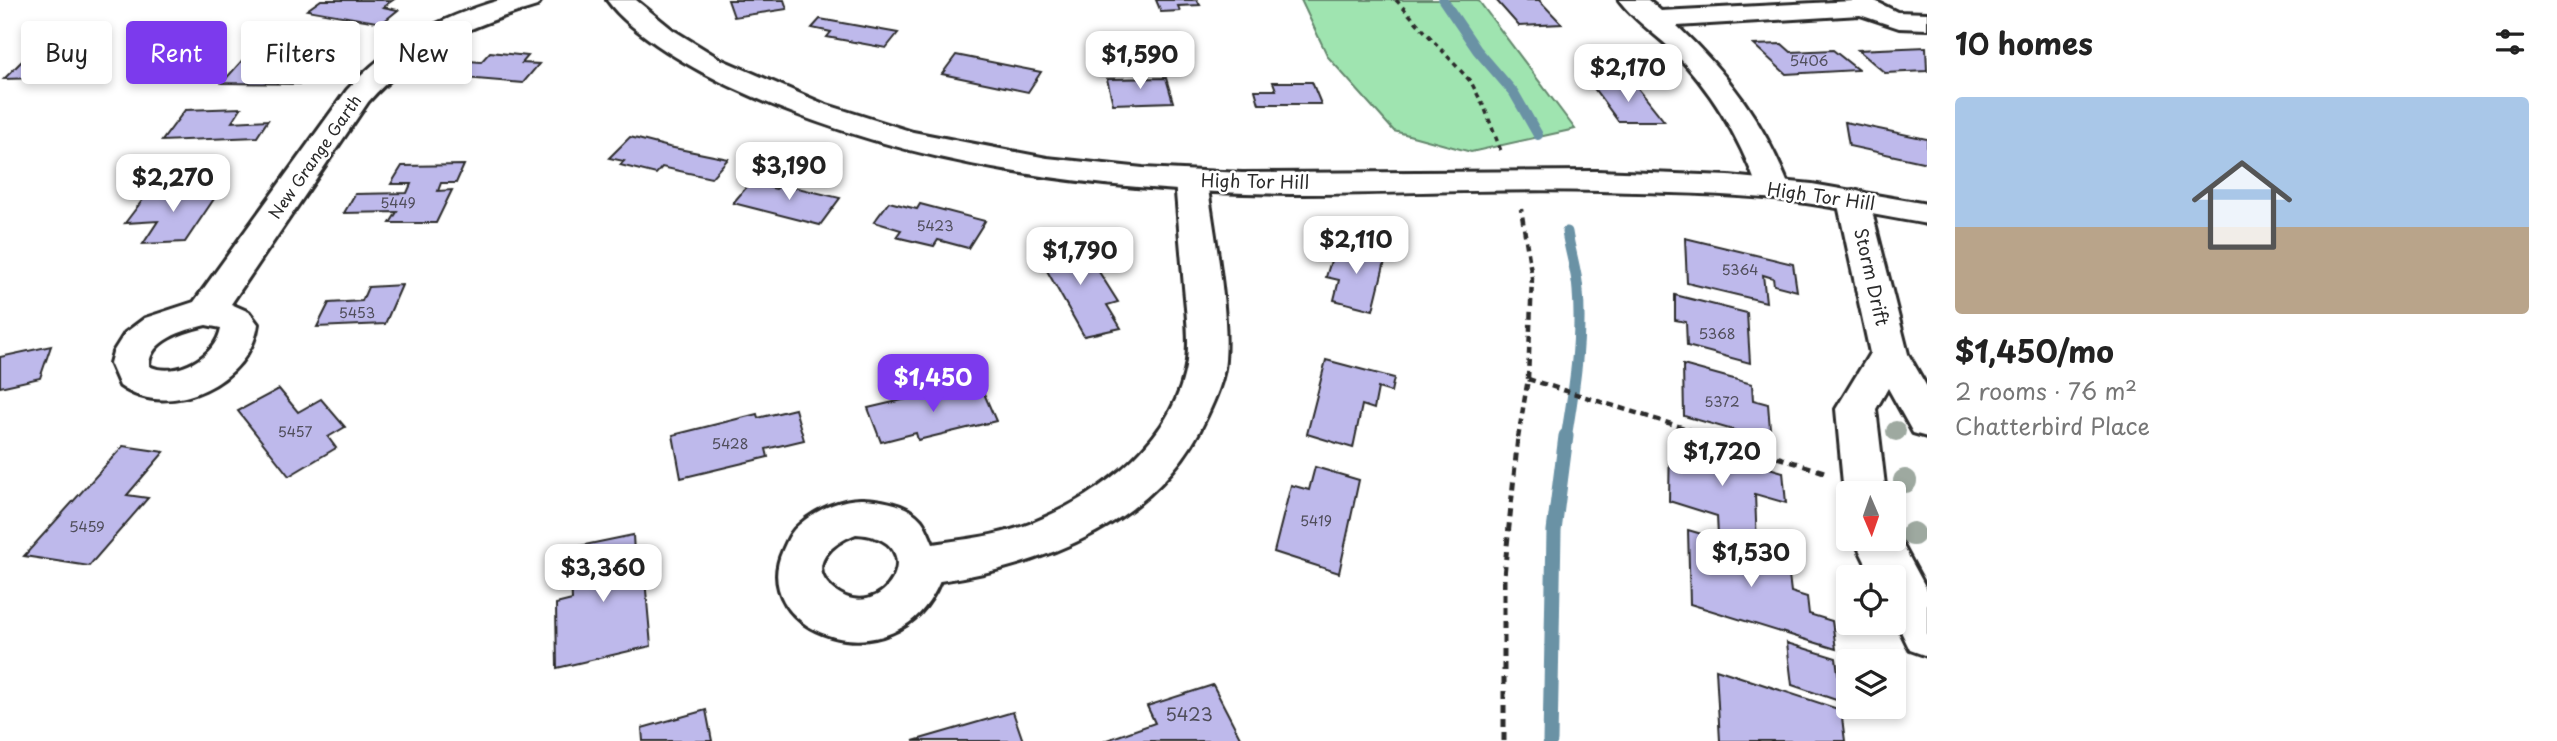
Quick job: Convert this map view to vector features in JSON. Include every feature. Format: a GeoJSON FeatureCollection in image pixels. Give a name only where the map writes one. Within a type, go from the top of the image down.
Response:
{"type":"FeatureCollection","features":[{"type":"Feature","properties":{"kind":"street","name":"New Grange Garth"},"geometry":{"type":"LineString","coordinates":[[206,312],[357,96],[379,71],[398,54],[453,24],[528,0]]}},
{"type":"Feature","properties":{"kind":"street","name":"High Tor Hill"},"geometry":{"type":"LineString","coordinates":[[620,0],[671,42],[715,69],[787,101],[900,139],[988,158],[1081,172],[1191,181],[1662,183],[1774,190],[1927,214]]}},
{"type":"Feature","properties":{"kind":"street"},"geometry":{"type":"LineString","coordinates":[[1632,0],[1655,19],[1735,107],[1752,136],[1774,190]]}},
{"type":"Feature","properties":{"kind":"street"},"geometry":{"type":"LineString","coordinates":[[1655,19],[1861,4],[1901,21],[1927,21]]}},
{"type":"Feature","properties":{"kind":"street"},"geometry":{"type":"LineString","coordinates":[[921,565],[990,555],[1044,538],[1107,505],[1151,469],[1178,435],[1197,394],[1206,362],[1206,323],[1191,181]]}},
{"type":"Feature","properties":{"kind":"street","name":"Storm Drift"},"geometry":{"type":"LineString","coordinates":[[1853,201],[1889,354],[1927,422]]}},
{"type":"Feature","properties":{"kind":"street"},"geometry":{"type":"LineString","coordinates":[[1863,481],[1856,409],[1889,354]]}},
{"type":"Feature","properties":{"kind":"street"},"geometry":{"type":"LineString","coordinates":[[1882,551],[1927,635]]}},
{"type":"Feature","properties":{"kind":"path"},"geometry":{"type":"LineString","coordinates":[[1396,0],[1412,21],[1448,55],[1478,93],[1521,208],[1532,278],[1528,379],[1516,449],[1504,576],[1504,741]]}},
{"type":"Feature","properties":{"kind":"path"},"geometry":{"type":"LineString","coordinates":[[1528,379],[1842,481]]}},
{"type":"Feature","properties":{"kind":"green space"},"geometry":{"type":"Polygon","coordinates":[[[1301,0],[1478,0],[1575,129],[1471,152],[1394,131],[1328,57],[1301,0]]]}},
{"type":"Feature","properties":{"kind":"building"},"geometry":{"type":"Polygon","coordinates":[[[321,0],[393,0],[383,7],[398,10],[384,21],[374,22],[307,10],[321,0]]]}},
{"type":"Feature","properties":{"kind":"building"},"geometry":{"type":"Polygon","coordinates":[[[728,0],[784,0],[787,9],[734,17],[728,0]]]}},
{"type":"Feature","properties":{"kind":"building"},"geometry":{"type":"Polygon","coordinates":[[[1156,0],[1197,0],[1200,5],[1178,6],[1180,11],[1161,12],[1156,0]]]}},
{"type":"Feature","properties":{"kind":"building"},"geometry":{"type":"Polygon","coordinates":[[[1496,0],[1539,0],[1562,24],[1519,26],[1496,0]]]}},
{"type":"Feature","properties":{"kind":"building"},"geometry":{"type":"Polygon","coordinates":[[[820,19],[898,33],[886,48],[827,37],[831,32],[812,28],[820,19]]]}},
{"type":"Feature","properties":{"kind":"building"},"geometry":{"type":"Polygon","coordinates":[[[1782,44],[1791,52],[1833,50],[1858,70],[1786,74],[1754,45],[1782,44]]]}},
{"type":"Feature","properties":{"kind":"building"},"geometry":{"type":"Polygon","coordinates":[[[1926,47],[1927,71],[1885,73],[1858,50],[1926,47]]]}},
{"type":"Feature","properties":{"kind":"building"},"geometry":{"type":"Polygon","coordinates":[[[490,52],[528,56],[522,63],[539,64],[523,83],[472,79],[472,61],[481,62],[490,52]]]}},
{"type":"Feature","properties":{"kind":"building"},"geometry":{"type":"Polygon","coordinates":[[[956,55],[1041,72],[1028,92],[942,74],[956,55]]]}},
{"type":"Feature","properties":{"kind":"building"},"geometry":{"type":"Polygon","coordinates":[[[21,62],[21,79],[4,79],[21,62]]]}},
{"type":"Feature","properties":{"kind":"building"},"geometry":{"type":"Polygon","coordinates":[[[241,62],[241,83],[227,83],[227,77],[241,62]]]}},
{"type":"Feature","properties":{"kind":"building"},"geometry":{"type":"Polygon","coordinates":[[[1166,78],[1173,102],[1113,104],[1107,79],[1166,78]]]}},
{"type":"Feature","properties":{"kind":"building"},"geometry":{"type":"Polygon","coordinates":[[[1273,82],[1312,82],[1321,104],[1259,104],[1255,90],[1276,90],[1273,82]]]}},
{"type":"Feature","properties":{"kind":"building"},"geometry":{"type":"Polygon","coordinates":[[[1593,87],[1637,87],[1664,121],[1618,121],[1593,87]]]}},
{"type":"Feature","properties":{"kind":"building"},"geometry":{"type":"Polygon","coordinates":[[[241,108],[232,122],[268,120],[257,137],[162,141],[185,110],[241,108]]]}},
{"type":"Feature","properties":{"kind":"building"},"geometry":{"type":"Polygon","coordinates":[[[1845,122],[1927,139],[1927,163],[1849,146],[1845,122]]]}},
{"type":"Feature","properties":{"kind":"building"},"geometry":{"type":"Polygon","coordinates":[[[630,137],[728,159],[711,178],[662,167],[656,174],[620,165],[624,161],[609,158],[630,137]]]}},
{"type":"Feature","properties":{"kind":"building"},"geometry":{"type":"Polygon","coordinates":[[[464,165],[456,183],[441,183],[438,191],[452,190],[436,223],[390,223],[397,212],[344,213],[355,194],[407,193],[411,184],[391,184],[402,166],[464,165]]]}},
{"type":"Feature","properties":{"kind":"building"},"geometry":{"type":"Polygon","coordinates":[[[750,183],[776,189],[781,184],[840,198],[820,225],[733,203],[750,183]]]}},
{"type":"Feature","properties":{"kind":"building"},"geometry":{"type":"Polygon","coordinates":[[[220,190],[185,242],[143,244],[158,221],[125,223],[148,193],[220,190]]]}},
{"type":"Feature","properties":{"kind":"building"},"geometry":{"type":"Polygon","coordinates":[[[889,202],[917,209],[920,204],[985,221],[968,248],[938,240],[934,246],[896,237],[901,230],[874,222],[889,202]]]}},
{"type":"Feature","properties":{"kind":"building"},"geometry":{"type":"Polygon","coordinates":[[[1685,238],[1793,264],[1797,291],[1774,285],[1773,278],[1763,275],[1766,302],[1687,283],[1685,238]]]}},
{"type":"Feature","properties":{"kind":"building"},"geometry":{"type":"Polygon","coordinates":[[[1068,239],[1079,258],[1089,256],[1118,302],[1107,305],[1121,328],[1084,336],[1033,246],[1068,239]]]}},
{"type":"Feature","properties":{"kind":"building"},"geometry":{"type":"Polygon","coordinates":[[[1336,244],[1386,257],[1373,310],[1334,300],[1339,280],[1326,277],[1336,244]]]}},
{"type":"Feature","properties":{"kind":"building"},"geometry":{"type":"Polygon","coordinates":[[[402,285],[385,324],[317,327],[329,303],[362,301],[368,287],[402,285]]]}},
{"type":"Feature","properties":{"kind":"building"},"geometry":{"type":"Polygon","coordinates":[[[1675,295],[1747,313],[1750,363],[1687,346],[1686,322],[1675,320],[1675,295]]]}},
{"type":"Feature","properties":{"kind":"building"},"geometry":{"type":"Polygon","coordinates":[[[51,346],[40,378],[0,387],[0,357],[51,346]]]}},
{"type":"Feature","properties":{"kind":"building"},"geometry":{"type":"Polygon","coordinates":[[[1326,360],[1394,378],[1391,392],[1378,388],[1374,409],[1362,405],[1353,448],[1307,434],[1326,360]]]}},
{"type":"Feature","properties":{"kind":"building"},"geometry":{"type":"Polygon","coordinates":[[[1683,365],[1752,384],[1753,400],[1768,404],[1771,441],[1684,416],[1683,365]]]}},
{"type":"Feature","properties":{"kind":"building"},"geometry":{"type":"Polygon","coordinates":[[[979,382],[996,421],[918,440],[916,433],[881,442],[868,408],[979,382]]]}},
{"type":"Feature","properties":{"kind":"building"},"geometry":{"type":"Polygon","coordinates":[[[279,389],[298,412],[321,399],[345,427],[328,437],[336,448],[289,476],[238,411],[279,389]]]}},
{"type":"Feature","properties":{"kind":"building"},"geometry":{"type":"Polygon","coordinates":[[[795,409],[804,440],[766,449],[768,457],[681,478],[673,435],[757,414],[758,418],[795,409]]]}},
{"type":"Feature","properties":{"kind":"building"},"geometry":{"type":"Polygon","coordinates":[[[1670,439],[1783,472],[1786,503],[1755,494],[1757,547],[1718,535],[1717,516],[1669,501],[1670,439]]]}},
{"type":"Feature","properties":{"kind":"building"},"geometry":{"type":"Polygon","coordinates":[[[123,446],[164,452],[127,495],[148,498],[89,566],[24,556],[123,446]]]}},
{"type":"Feature","properties":{"kind":"building"},"geometry":{"type":"Polygon","coordinates":[[[1315,467],[1359,480],[1339,573],[1274,552],[1291,485],[1309,490],[1315,467]]]}},
{"type":"Feature","properties":{"kind":"building"},"geometry":{"type":"Polygon","coordinates":[[[1688,530],[1787,559],[1791,592],[1807,597],[1809,614],[1832,621],[1836,649],[1690,604],[1688,530]]]}},
{"type":"Feature","properties":{"kind":"building"},"geometry":{"type":"Polygon","coordinates":[[[633,535],[635,571],[644,568],[651,646],[557,668],[556,604],[572,600],[570,548],[633,535]]]}},
{"type":"Feature","properties":{"kind":"building"},"geometry":{"type":"Polygon","coordinates":[[[1787,643],[1836,658],[1836,700],[1792,685],[1787,643]]]}},
{"type":"Feature","properties":{"kind":"building"},"geometry":{"type":"Polygon","coordinates":[[[1716,669],[1836,708],[1836,719],[1842,719],[1845,741],[1720,741],[1716,669]]]}},
{"type":"Feature","properties":{"kind":"building"},"geometry":{"type":"Polygon","coordinates":[[[1213,685],[1242,741],[1104,741],[1155,723],[1147,706],[1213,685]]]}},
{"type":"Feature","properties":{"kind":"building"},"geometry":{"type":"Polygon","coordinates":[[[706,710],[712,741],[643,741],[642,728],[706,710]]]}},
{"type":"Feature","properties":{"kind":"building"},"geometry":{"type":"Polygon","coordinates":[[[1013,712],[1023,741],[913,741],[1013,712]]]}},
{"type":"Feature","properties":{"kind":"waterway"},"geometry":{"type":"LineString","coordinates":[[1443,0],[1477,50],[1514,93],[1538,135]]}},
{"type":"Feature","properties":{"kind":"waterway"},"geometry":{"type":"LineString","coordinates":[[1566,438],[1579,328],[1577,284],[1567,232]]}},
{"type":"Feature","properties":{"kind":"waterway"},"geometry":{"type":"LineString","coordinates":[[1550,741],[1554,531],[1566,436]]}}]}
